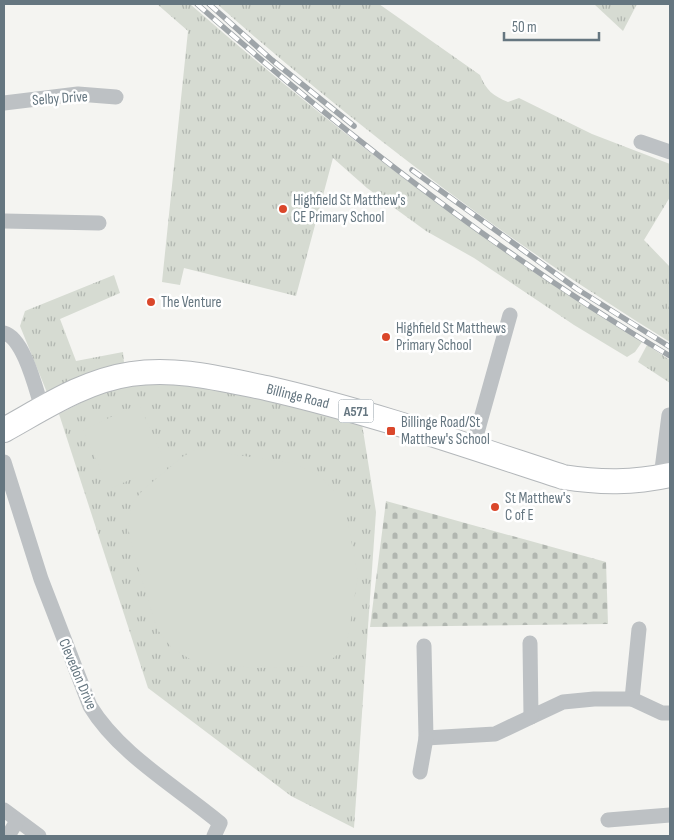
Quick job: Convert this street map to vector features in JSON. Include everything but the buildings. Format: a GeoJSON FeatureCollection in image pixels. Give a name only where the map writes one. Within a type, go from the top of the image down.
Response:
{"type":"FeatureCollection","features":[{"type":"Feature","properties":{"kind":"main road","name":"Billinge Road"},"geometry":{"type":"LineString","coordinates":[[42,408],[88,385],[109,378],[162,371],[189,373],[345,408],[564,476],[593,482],[637,482],[666,476]]}},
{"type":"Feature","properties":{"kind":"main road","name":"A571"},"geometry":{"type":"LineString","coordinates":[[4,430],[42,408]]}},
{"type":"Feature","properties":{"kind":"street","name":"Selby Drive"},"geometry":{"type":"LineString","coordinates":[[4,103],[78,94],[116,97]]}},
{"type":"Feature","properties":{"kind":"street"},"geometry":{"type":"LineString","coordinates":[[641,142],[670,152]]}},
{"type":"Feature","properties":{"kind":"street"},"geometry":{"type":"LineString","coordinates":[[4,221],[99,223]]}},
{"type":"Feature","properties":{"kind":"street"},"geometry":{"type":"LineString","coordinates":[[473,447],[510,315]]}},
{"type":"Feature","properties":{"kind":"street"},"geometry":{"type":"LineString","coordinates":[[4,333],[14,338],[21,349],[42,408]]}},
{"type":"Feature","properties":{"kind":"street"},"geometry":{"type":"LineString","coordinates":[[666,476],[669,414]]}},
{"type":"Feature","properties":{"kind":"street","name":"Clevedon Drive"},"geometry":{"type":"LineString","coordinates":[[4,462],[41,579],[90,706],[101,724],[130,752],[220,823],[214,836]]}},
{"type":"Feature","properties":{"kind":"street"},"geometry":{"type":"LineString","coordinates":[[632,699],[639,629]]}},
{"type":"Feature","properties":{"kind":"street"},"geometry":{"type":"LineString","coordinates":[[530,643],[531,716]]}},
{"type":"Feature","properties":{"kind":"street"},"geometry":{"type":"LineString","coordinates":[[420,772],[426,738],[424,646]]}},
{"type":"Feature","properties":{"kind":"street"},"geometry":{"type":"LineString","coordinates":[[426,738],[495,734],[563,702],[594,699],[632,699],[662,713],[670,713]]}},
{"type":"Feature","properties":{"kind":"street"},"geometry":{"type":"LineString","coordinates":[[4,810],[39,836]]}},
{"type":"Feature","properties":{"kind":"street"},"geometry":{"type":"LineString","coordinates":[[608,820],[670,815]]}},
{"type":"Feature","properties":{"kind":"street"},"geometry":{"type":"LineString","coordinates":[[8,836],[17,821]]}},
{"type":"Feature","properties":{"kind":"green space"},"geometry":{"type":"Polygon","coordinates":[[[157,4],[190,4],[298,95],[409,182],[582,304],[642,342],[635,352],[627,357],[574,325],[474,258],[426,231],[367,188],[333,158],[296,296],[184,268],[180,285],[162,282],[188,31],[157,4]]]}},
{"type":"Feature","properties":{"kind":"green space"},"geometry":{"type":"Polygon","coordinates":[[[217,4],[379,4],[480,75],[488,89],[498,97],[508,102],[519,98],[592,134],[670,164],[670,197],[644,240],[670,267],[670,342],[551,265],[436,183],[325,96],[217,4]]]}},
{"type":"Feature","properties":{"kind":"green space"},"geometry":{"type":"Polygon","coordinates":[[[594,4],[637,4],[623,31],[594,4]]]}},
{"type":"Feature","properties":{"kind":"green space"},"geometry":{"type":"Polygon","coordinates":[[[114,275],[120,293],[60,319],[76,361],[123,352],[124,363],[48,395],[20,326],[25,311],[114,275]]]}},
{"type":"Feature","properties":{"kind":"green space"},"geometry":{"type":"Polygon","coordinates":[[[647,345],[670,360],[670,383],[638,362],[647,345]]]}},
{"type":"Feature","properties":{"kind":"green space"},"geometry":{"type":"Polygon","coordinates":[[[181,380],[362,424],[376,512],[354,828],[291,796],[148,688],[59,414],[107,389],[181,380]]]}},
{"type":"Feature","properties":{"kind":"green space"},"geometry":{"type":"Polygon","coordinates":[[[139,404],[166,464],[109,489],[83,430],[139,404]]]}},
{"type":"Feature","properties":{"kind":"green space"},"geometry":{"type":"Polygon","coordinates":[[[197,449],[297,464],[321,477],[336,493],[346,513],[358,576],[348,637],[342,651],[323,666],[253,668],[193,661],[171,647],[157,629],[128,528],[132,503],[143,490],[182,457],[197,449]]]}},
{"type":"Feature","properties":{"kind":"green space"},"geometry":{"type":"Polygon","coordinates":[[[386,501],[606,562],[608,624],[370,627],[386,501]]]}},
{"type":"Feature","properties":{"kind":"railway"},"geometry":{"type":"LineString","coordinates":[[197,4],[309,100],[425,191],[545,277],[670,356]]}},
{"type":"Feature","properties":{"kind":"railway"},"geometry":{"type":"LineString","coordinates":[[209,4],[272,60],[354,126]]}},
{"type":"Feature","properties":{"kind":"railway"},"geometry":{"type":"LineString","coordinates":[[412,170],[577,289],[670,347]]}},
{"type":"Feature","properties":{"kind":"place","name":"Highfield St Matthew's CE Primary School"},"geometry":{"type":"Point","coordinates":[283,209]}},
{"type":"Feature","properties":{"kind":"place","name":"The Venture"},"geometry":{"type":"Point","coordinates":[151,302]}},
{"type":"Feature","properties":{"kind":"place","name":"Highfield St Matthews Primary School"},"geometry":{"type":"Point","coordinates":[386,337]}},
{"type":"Feature","properties":{"kind":"place","name":"Billinge Road/St Matthew's School"},"geometry":{"type":"Point","coordinates":[391,431]}},
{"type":"Feature","properties":{"kind":"place","name":"St Matthew's C of E"},"geometry":{"type":"Point","coordinates":[495,507]}}]}
